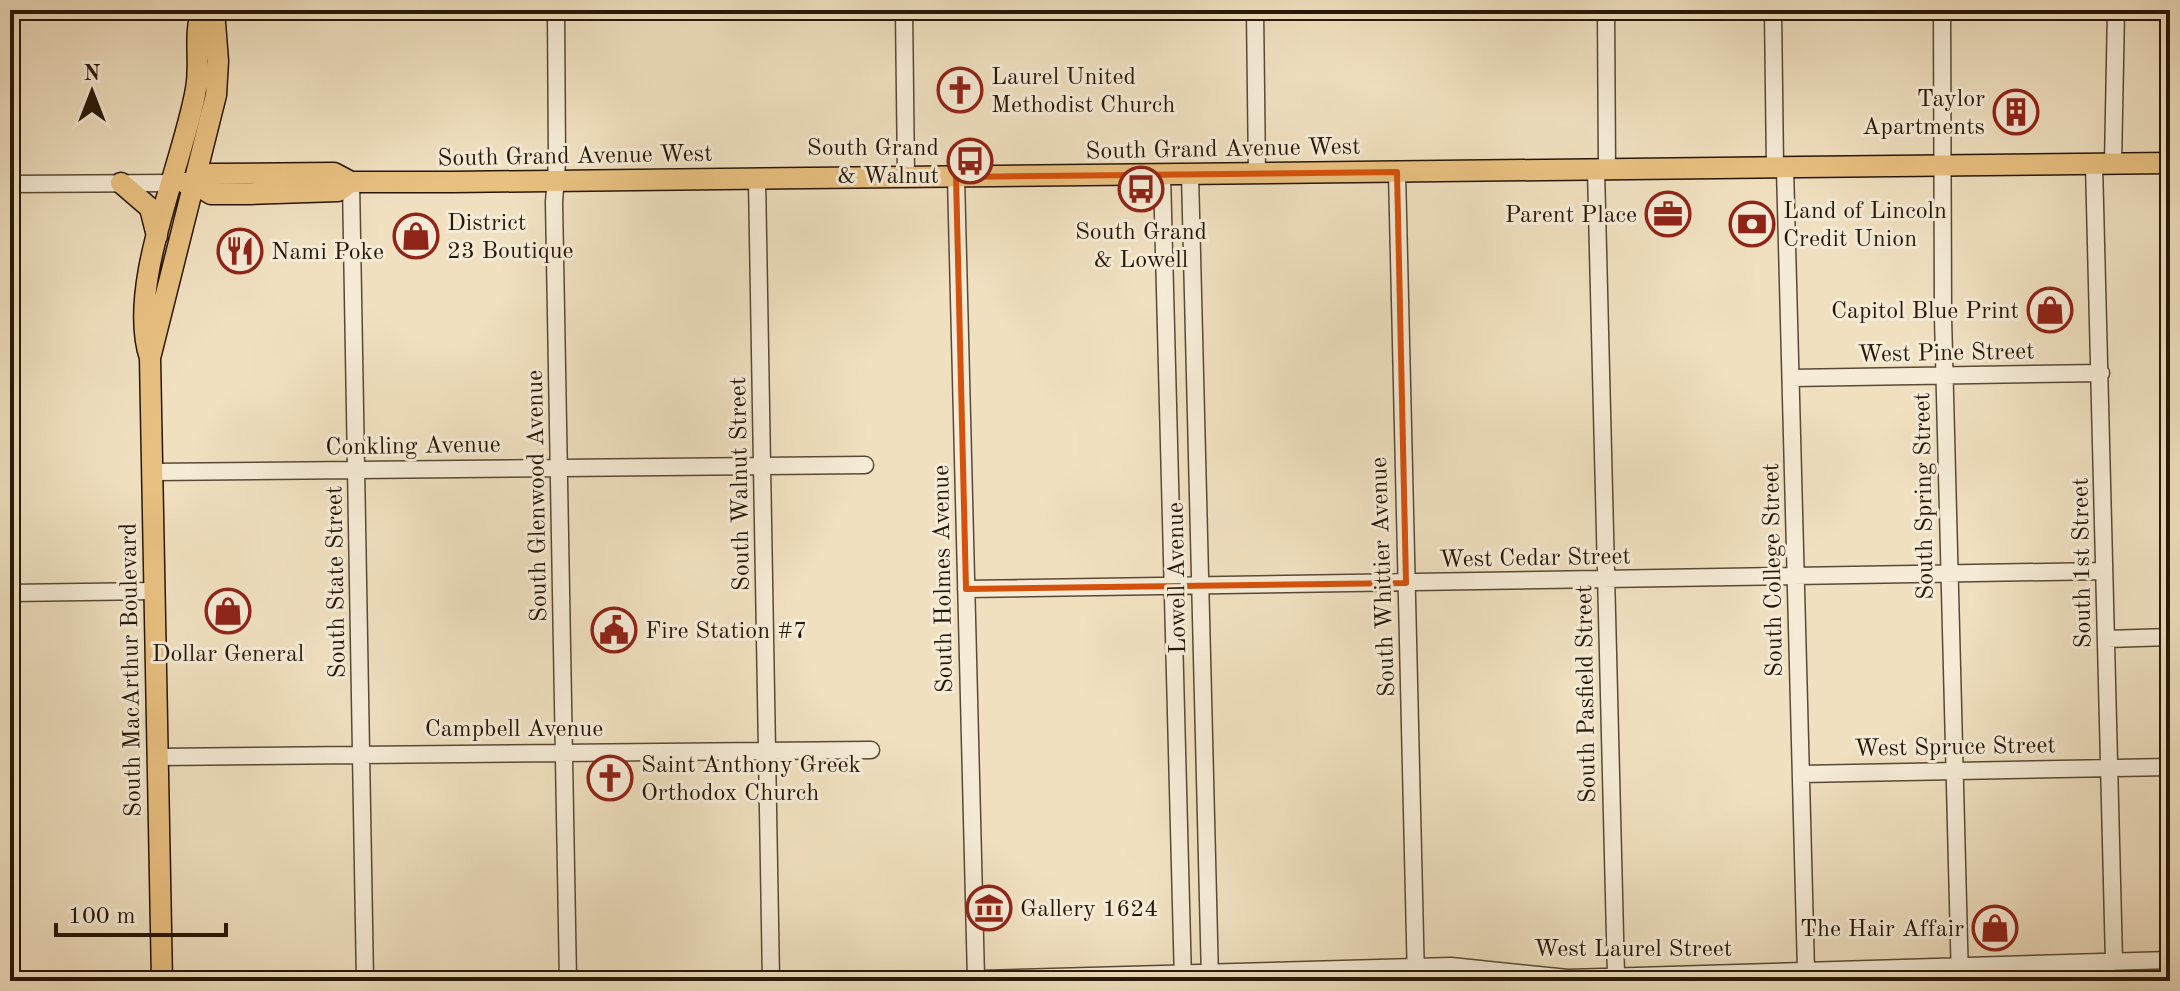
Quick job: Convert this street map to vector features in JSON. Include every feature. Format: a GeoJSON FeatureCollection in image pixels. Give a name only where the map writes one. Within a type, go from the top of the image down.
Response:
{"type":"FeatureCollection","features":[{"type":"Feature","properties":{"kind":"main road","name":"South MacArthur Boulevard"},"geometry":{"type":"LineString","coordinates":[[162,981],[153,472],[150,358],[145,342],[145,315],[157,236],[196,89],[202,10]]}},
{"type":"Feature","properties":{"kind":"main road","name":"South MacArthur Boulevard"},"geometry":{"type":"LineString","coordinates":[[150,358],[209,126],[218,74],[214,10]]}},
{"type":"Feature","properties":{"kind":"main road"},"geometry":{"type":"LineString","coordinates":[[209,126],[219,159],[232,167],[265,174]]}},
{"type":"Feature","properties":{"kind":"main road","name":"South Grand Avenue West"},"geometry":{"type":"LineString","coordinates":[[195,184],[211,174],[334,173],[351,182],[555,181],[2170,163]]}},
{"type":"Feature","properties":{"kind":"main road","name":"South Grand Avenue West"},"geometry":{"type":"LineString","coordinates":[[173,183],[195,184],[211,194],[237,194],[338,191],[351,182]]}},
{"type":"Feature","properties":{"kind":"main road"},"geometry":{"type":"LineString","coordinates":[[121,183],[150,208],[157,236]]}},
{"type":"Feature","properties":{"kind":"street","name":"South Glenwood Avenue"},"geometry":{"type":"LineString","coordinates":[[556,10],[555,181],[568,981]]}},
{"type":"Feature","properties":{"kind":"street"},"geometry":{"type":"LineString","coordinates":[[904,10],[906,177]]}},
{"type":"Feature","properties":{"kind":"street"},"geometry":{"type":"LineString","coordinates":[[1255,10],[1257,174]]}},
{"type":"Feature","properties":{"kind":"street","name":"South Pasfield Street"},"geometry":{"type":"LineString","coordinates":[[1606,10],[1602,170],[1606,579],[1616,976]]}},
{"type":"Feature","properties":{"kind":"street","name":"South College Street"},"geometry":{"type":"LineString","coordinates":[[1773,10],[1791,378],[1806,971]]}},
{"type":"Feature","properties":{"kind":"street","name":"South Spring Street"},"geometry":{"type":"LineString","coordinates":[[1942,10],[1944,376],[1960,974]]}},
{"type":"Feature","properties":{"kind":"street","name":"South 1st Street"},"geometry":{"type":"LineString","coordinates":[[2114,962],[2101,373],[2104,164],[2116,10]]}},
{"type":"Feature","properties":{"kind":"street","name":"South Whittier Avenue"},"geometry":{"type":"LineString","coordinates":[[1397,172],[1416,974]]}},
{"type":"Feature","properties":{"kind":"street","name":"Lowell Avenue"},"geometry":{"type":"LineString","coordinates":[[1190,174],[1210,976]]}},
{"type":"Feature","properties":{"kind":"street","name":"Lowell Avenue"},"geometry":{"type":"LineString","coordinates":[[1162,175],[1182,977]]}},
{"type":"Feature","properties":{"kind":"street","name":"South Holmes Avenue"},"geometry":{"type":"LineString","coordinates":[[956,177],[976,979]]}},
{"type":"Feature","properties":{"kind":"street","name":"South Walnut Street"},"geometry":{"type":"LineString","coordinates":[[757,179],[771,981]]}},
{"type":"Feature","properties":{"kind":"street","name":"South State Street"},"geometry":{"type":"LineString","coordinates":[[351,182],[365,981]]}},
{"type":"Feature","properties":{"kind":"street","name":"South Grand Avenue West"},"geometry":{"type":"LineString","coordinates":[[10,184],[173,183]]}},
{"type":"Feature","properties":{"kind":"street","name":"West Pine Street"},"geometry":{"type":"LineString","coordinates":[[1791,378],[2101,373]]}},
{"type":"Feature","properties":{"kind":"street","name":"Conkling Avenue"},"geometry":{"type":"LineString","coordinates":[[153,472],[865,465]]}},
{"type":"Feature","properties":{"kind":"street","name":"West Cedar Street"},"geometry":{"type":"LineString","coordinates":[[966,589],[2104,571]]}},
{"type":"Feature","properties":{"kind":"street"},"geometry":{"type":"LineString","coordinates":[[10,593],[155,591]]}},
{"type":"Feature","properties":{"kind":"street"},"geometry":{"type":"LineString","coordinates":[[2107,639],[2170,637]]}},
{"type":"Feature","properties":{"kind":"street","name":"Campbell Avenue"},"geometry":{"type":"LineString","coordinates":[[158,757],[871,750]]}},
{"type":"Feature","properties":{"kind":"street","name":"West Spruce Street"},"geometry":{"type":"LineString","coordinates":[[1801,774],[2170,767]]}},
{"type":"Feature","properties":{"kind":"street","name":"West Laurel Street"},"geometry":{"type":"LineString","coordinates":[[905,981],[1416,974],[1469,966],[1598,979],[1616,976],[1774,976],[1806,971],[1960,974],[2170,960]]}},
{"type":"Feature","properties":{"kind":"highlighted area"},"geometry":{"type":"Polygon","coordinates":[[[1397,172],[1406,583],[966,589],[956,177],[1397,172]]]}},
{"type":"Feature","properties":{"kind":"place","name":"Laurel United Methodist Church"},"geometry":{"type":"Point","coordinates":[960,90]}},
{"type":"Feature","properties":{"kind":"place","name":"Taylor Apartments"},"geometry":{"type":"Point","coordinates":[2016,112]}},
{"type":"Feature","properties":{"kind":"place","name":"South Grand & Walnut"},"geometry":{"type":"Point","coordinates":[970,161]}},
{"type":"Feature","properties":{"kind":"place","name":"South Grand & Lowell"},"geometry":{"type":"Point","coordinates":[1141,189]}},
{"type":"Feature","properties":{"kind":"place","name":"Parent Place"},"geometry":{"type":"Point","coordinates":[1668,214]}},
{"type":"Feature","properties":{"kind":"place","name":"Land of Lincoln Credit Union"},"geometry":{"type":"Point","coordinates":[1752,224]}},
{"type":"Feature","properties":{"kind":"place","name":"District 23 Boutique"},"geometry":{"type":"Point","coordinates":[416,236]}},
{"type":"Feature","properties":{"kind":"place","name":"Nami Poke"},"geometry":{"type":"Point","coordinates":[240,251]}},
{"type":"Feature","properties":{"kind":"place","name":"Capitol Blue Print"},"geometry":{"type":"Point","coordinates":[2050,310]}},
{"type":"Feature","properties":{"kind":"place","name":"Dollar General"},"geometry":{"type":"Point","coordinates":[228,611]}},
{"type":"Feature","properties":{"kind":"place","name":"Fire Station #7"},"geometry":{"type":"Point","coordinates":[614,630]}},
{"type":"Feature","properties":{"kind":"place","name":"Saint Anthony Greek Orthodox Church"},"geometry":{"type":"Point","coordinates":[610,778]}},
{"type":"Feature","properties":{"kind":"place","name":"Gallery 1624"},"geometry":{"type":"Point","coordinates":[989,908]}},
{"type":"Feature","properties":{"kind":"place","name":"The Hair Affair"},"geometry":{"type":"Point","coordinates":[1995,928]}}]}
